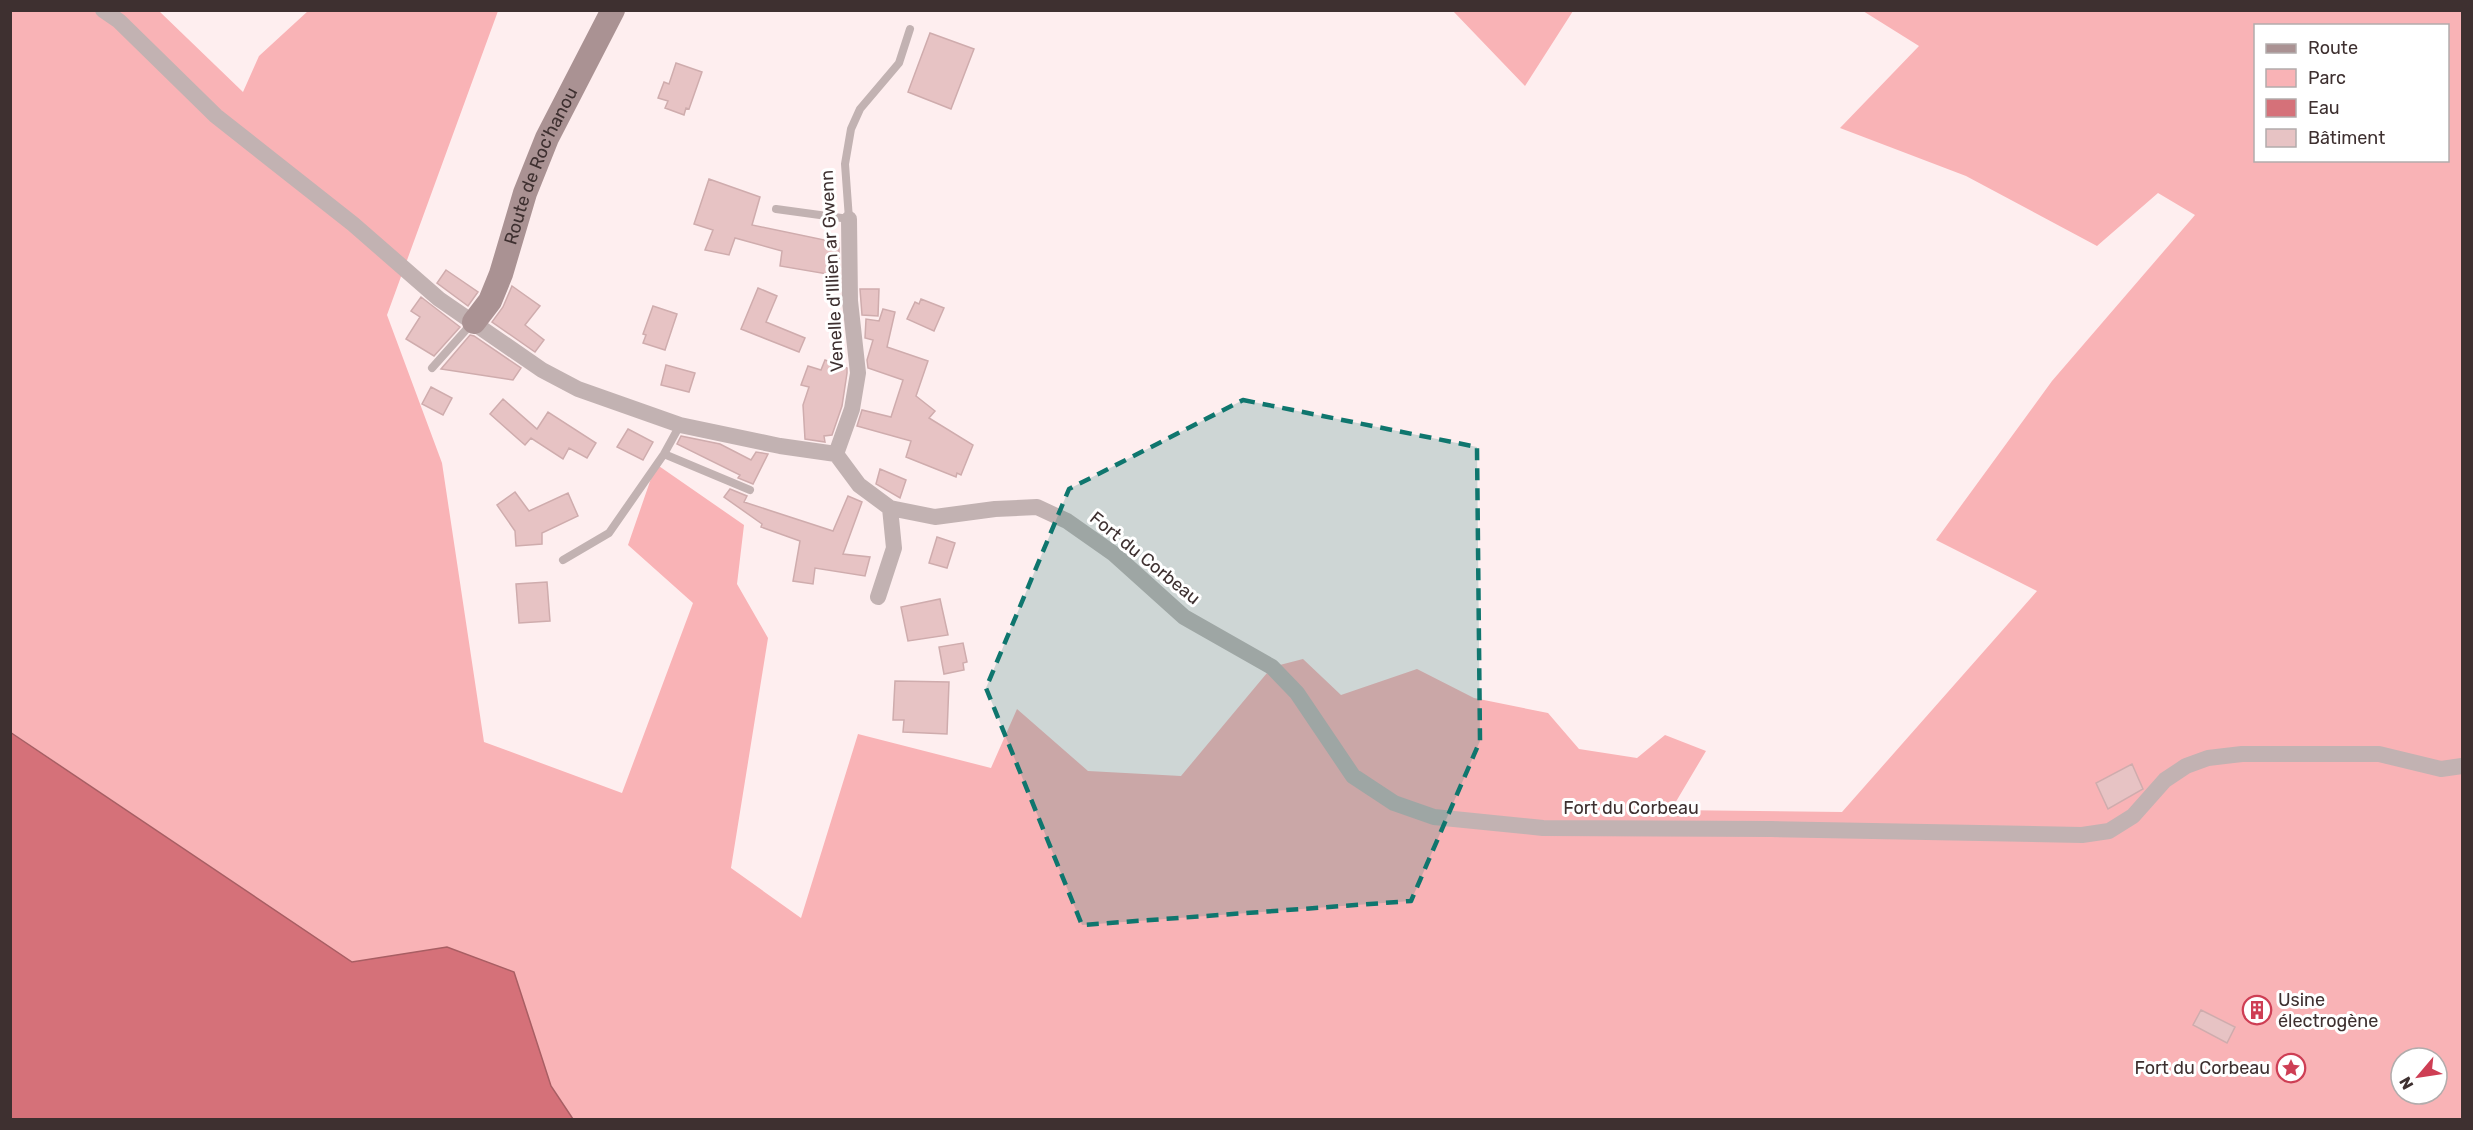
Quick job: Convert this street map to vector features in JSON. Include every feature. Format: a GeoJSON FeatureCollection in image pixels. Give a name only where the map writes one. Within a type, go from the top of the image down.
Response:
{"type":"FeatureCollection","features":[{"type":"Feature","properties":{"kind":"street"},"geometry":{"type":"LineString","coordinates":[[103,10],[119,21],[216,116],[353,224],[440,299],[542,369],[578,389],[680,425],[780,446],[836,454],[859,485],[890,508],[894,548],[878,597]]}},
{"type":"Feature","properties":{"kind":"street","name":"Route de Roc'hanou"},"geometry":{"type":"LineString","coordinates":[[474,322],[490,301],[501,274],[525,193],[547,138],[613,10]]}},
{"type":"Feature","properties":{"kind":"street","name":"Venelle d'Illien ar Gwenn"},"geometry":{"type":"LineString","coordinates":[[836,454],[852,409],[858,373],[850,302],[849,219]]}},
{"type":"Feature","properties":{"kind":"street","name":"Fort du Corbeau"},"geometry":{"type":"LineString","coordinates":[[890,508],[935,517],[995,509],[1037,507],[1067,521],[1114,554],[1184,616],[1272,667],[1297,693],[1353,776],[1394,803],[1434,817],[1543,828],[1782,829],[2082,835],[2109,831],[2133,816],[2165,780],[2186,766],[2208,758],[2242,754],[2379,754],[2441,769],[2463,766]]}},
{"type":"Feature","properties":{"kind":"lane","name":"Venelle d'Illien ar Gwenn"},"geometry":{"type":"LineString","coordinates":[[849,219],[845,164],[851,129],[860,109],[899,63],[910,29]]}},
{"type":"Feature","properties":{"kind":"lane"},"geometry":{"type":"LineString","coordinates":[[776,209],[849,219]]}},
{"type":"Feature","properties":{"kind":"lane"},"geometry":{"type":"LineString","coordinates":[[432,368],[474,322]]}},
{"type":"Feature","properties":{"kind":"lane"},"geometry":{"type":"LineString","coordinates":[[563,560],[609,533],[664,454],[680,425]]}},
{"type":"Feature","properties":{"kind":"lane"},"geometry":{"type":"LineString","coordinates":[[664,454],[750,490]]}},
{"type":"Feature","properties":{"kind":"highlighted area"},"geometry":{"type":"Polygon","coordinates":[[[1243,400],[1477,447],[1480,741],[1411,901],[1082,925],[986,688],[1069,489],[1243,400]]]}},
{"type":"Feature","properties":{"kind":"green space"},"geometry":{"type":"Polygon","coordinates":[[[10,11],[159,11],[243,92],[259,56],[308,11],[498,11],[387,315],[442,463],[484,742],[622,793],[693,603],[628,545],[656,464],[744,525],[737,584],[768,638],[731,868],[801,918],[858,734],[991,768],[1017,709],[1088,771],[1181,776],[1272,667],[1303,659],[1341,695],[1417,669],[1474,698],[1548,713],[1579,749],[1637,758],[1665,735],[1706,751],[1671,810],[1842,812],[2037,591],[1936,540],[2052,381],[2195,215],[2158,193],[2097,246],[1966,176],[1840,128],[1919,46],[1863,11],[2462,11],[2462,1119],[573,1119],[551,1086],[514,972],[447,948],[352,962],[11,732],[10,11]]]}},
{"type":"Feature","properties":{"kind":"green space"},"geometry":{"type":"Polygon","coordinates":[[[1453,11],[1573,11],[1525,86],[1453,11]]]}},
{"type":"Feature","properties":{"kind":"water"},"geometry":{"type":"Polygon","coordinates":[[[10,732],[352,962],[447,947],[514,972],[551,1086],[573,1119],[11,1119],[10,732]]]}},
{"type":"Feature","properties":{"kind":"building"},"geometry":{"type":"Polygon","coordinates":[[[930,33],[974,49],[951,109],[908,92],[930,33]]]}},
{"type":"Feature","properties":{"kind":"building"},"geometry":{"type":"Polygon","coordinates":[[[676,63],[702,72],[689,109],[686,108],[684,115],[665,108],[668,101],[658,98],[664,82],[669,84],[676,63]]]}},
{"type":"Feature","properties":{"kind":"building"},"geometry":{"type":"Polygon","coordinates":[[[709,179],[760,197],[752,225],[839,243],[839,263],[830,261],[827,274],[780,266],[782,251],[735,238],[729,255],[705,250],[713,230],[694,224],[709,179]]]}},
{"type":"Feature","properties":{"kind":"building"},"geometry":{"type":"Polygon","coordinates":[[[446,270],[478,292],[468,306],[437,283],[446,270]]]}},
{"type":"Feature","properties":{"kind":"building"},"geometry":{"type":"Polygon","coordinates":[[[512,286],[540,306],[525,325],[544,340],[535,352],[492,322],[503,307],[512,286]]]}},
{"type":"Feature","properties":{"kind":"building"},"geometry":{"type":"Polygon","coordinates":[[[758,288],[777,296],[766,322],[805,338],[799,352],[741,329],[758,288]]]}},
{"type":"Feature","properties":{"kind":"building"},"geometry":{"type":"Polygon","coordinates":[[[860,289],[879,289],[878,316],[862,315],[860,289]]]}},
{"type":"Feature","properties":{"kind":"building"},"geometry":{"type":"Polygon","coordinates":[[[421,297],[460,327],[434,356],[406,339],[420,317],[411,311],[421,297]]]}},
{"type":"Feature","properties":{"kind":"building"},"geometry":{"type":"Polygon","coordinates":[[[921,299],[944,308],[934,331],[907,319],[915,302],[919,304],[921,299]]]}},
{"type":"Feature","properties":{"kind":"building"},"geometry":{"type":"Polygon","coordinates":[[[653,306],[677,314],[665,350],[643,343],[646,335],[643,334],[653,306]]]}},
{"type":"Feature","properties":{"kind":"building"},"geometry":{"type":"Polygon","coordinates":[[[883,309],[895,312],[887,347],[928,361],[916,396],[935,411],[929,418],[973,445],[961,475],[957,473],[956,477],[906,457],[911,441],[857,426],[862,410],[891,417],[903,380],[868,368],[867,360],[873,340],[865,338],[866,319],[879,321],[883,309]]]}},
{"type":"Feature","properties":{"kind":"building"},"geometry":{"type":"Polygon","coordinates":[[[470,335],[521,368],[513,380],[441,369],[470,335]]]}},
{"type":"Feature","properties":{"kind":"building"},"geometry":{"type":"Polygon","coordinates":[[[825,360],[847,368],[847,373],[842,406],[832,435],[824,436],[825,442],[805,439],[803,405],[809,387],[801,385],[808,366],[821,370],[825,360]]]}},
{"type":"Feature","properties":{"kind":"building"},"geometry":{"type":"Polygon","coordinates":[[[666,365],[695,373],[689,392],[661,385],[666,365]]]}},
{"type":"Feature","properties":{"kind":"building"},"geometry":{"type":"Polygon","coordinates":[[[431,387],[452,398],[443,415],[422,404],[431,387]]]}},
{"type":"Feature","properties":{"kind":"building"},"geometry":{"type":"Polygon","coordinates":[[[503,399],[537,429],[548,412],[596,443],[587,458],[569,448],[563,459],[531,438],[525,445],[490,414],[503,399]]]}},
{"type":"Feature","properties":{"kind":"building"},"geometry":{"type":"Polygon","coordinates":[[[628,429],[653,442],[643,460],[617,447],[628,429]]]}},
{"type":"Feature","properties":{"kind":"building"},"geometry":{"type":"Polygon","coordinates":[[[681,436],[720,444],[751,460],[756,452],[768,454],[753,484],[738,478],[740,475],[677,444],[681,436]]]}},
{"type":"Feature","properties":{"kind":"building"},"geometry":{"type":"Polygon","coordinates":[[[880,469],[906,480],[900,498],[876,484],[880,469]]]}},
{"type":"Feature","properties":{"kind":"building"},"geometry":{"type":"Polygon","coordinates":[[[730,489],[747,496],[744,502],[833,531],[848,496],[862,502],[843,554],[870,557],[865,576],[815,568],[813,584],[793,581],[800,541],[761,527],[762,524],[724,497],[730,489]]]}},
{"type":"Feature","properties":{"kind":"building"},"geometry":{"type":"Polygon","coordinates":[[[515,492],[529,511],[568,493],[578,516],[542,533],[542,544],[516,546],[515,531],[497,505],[515,492]]]}},
{"type":"Feature","properties":{"kind":"building"},"geometry":{"type":"Polygon","coordinates":[[[937,537],[955,543],[947,568],[929,563],[937,537]]]}},
{"type":"Feature","properties":{"kind":"building"},"geometry":{"type":"Polygon","coordinates":[[[547,582],[550,621],[519,623],[516,584],[547,582]]]}},
{"type":"Feature","properties":{"kind":"building"},"geometry":{"type":"Polygon","coordinates":[[[940,599],[948,635],[908,641],[901,607],[940,599]]]}},
{"type":"Feature","properties":{"kind":"building"},"geometry":{"type":"Polygon","coordinates":[[[963,643],[967,662],[963,663],[964,670],[944,674],[939,647],[963,643]]]}},
{"type":"Feature","properties":{"kind":"building"},"geometry":{"type":"Polygon","coordinates":[[[895,681],[949,682],[947,734],[903,732],[904,720],[893,720],[895,681]]]}},
{"type":"Feature","properties":{"kind":"building"},"geometry":{"type":"Polygon","coordinates":[[[2132,764],[2143,789],[2108,809],[2096,783],[2132,764]]]}},
{"type":"Feature","properties":{"kind":"building"},"geometry":{"type":"Polygon","coordinates":[[[2201,1010],[2235,1027],[2227,1043],[2193,1025],[2201,1010]]]}},
{"type":"Feature","properties":{"kind":"place","name":"Usine électrogène"},"geometry":{"type":"Point","coordinates":[2257,1010]}},
{"type":"Feature","properties":{"kind":"place","name":"Fort du Corbeau"},"geometry":{"type":"Point","coordinates":[2291,1068]}}]}
